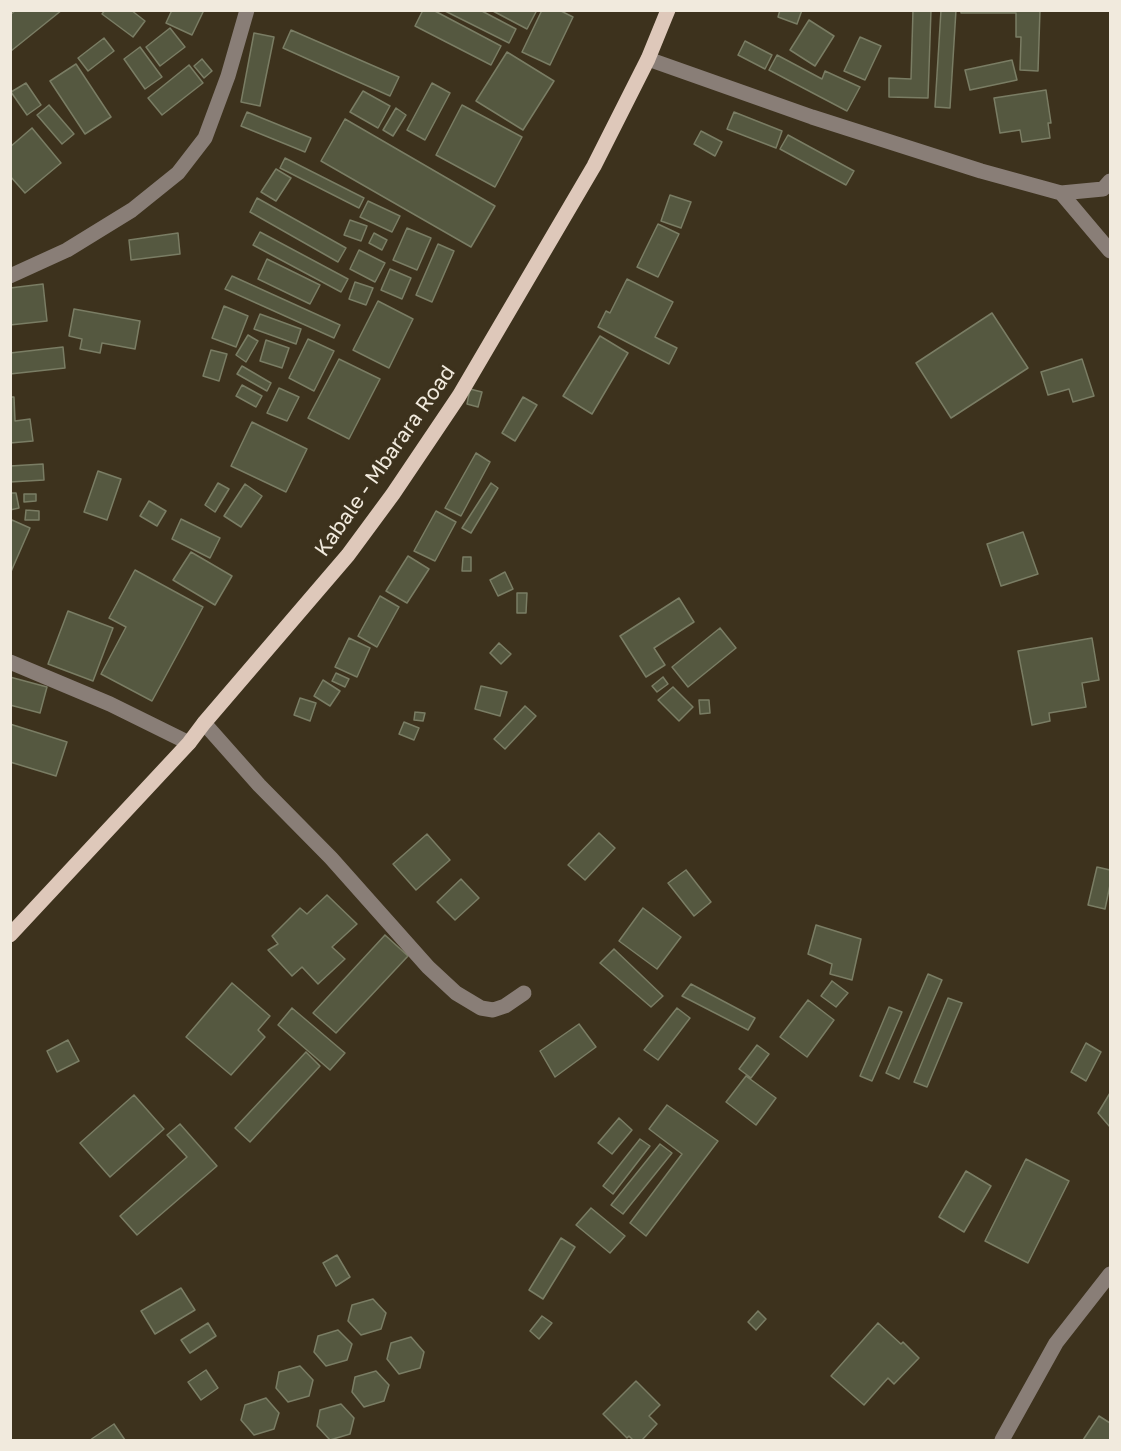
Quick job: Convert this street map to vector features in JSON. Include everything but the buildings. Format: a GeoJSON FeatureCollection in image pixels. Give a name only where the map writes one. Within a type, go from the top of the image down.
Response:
{"type":"FeatureCollection","features":[{"type":"Feature","properties":{"kind":"main road","name":"Kabale - Mbarara Road"},"geometry":{"type":"LineString","coordinates":[[10,935],[189,743],[348,555],[393,494],[459,396],[594,166],[648,59],[668,10]]}},
{"type":"Feature","properties":{"kind":"street"},"geometry":{"type":"LineString","coordinates":[[10,276],[66,250],[122,216],[178,173],[205,138],[228,76],[247,10]]}},
{"type":"Feature","properties":{"kind":"street"},"geometry":{"type":"LineString","coordinates":[[648,59],[823,120],[981,171],[1060,193],[1103,189],[1110,181]]}},
{"type":"Feature","properties":{"kind":"street"},"geometry":{"type":"LineString","coordinates":[[1060,193],[1110,251]]}},
{"type":"Feature","properties":{"kind":"street"},"geometry":{"type":"LineString","coordinates":[[10,662],[110,704],[189,743]]}},
{"type":"Feature","properties":{"kind":"street"},"geometry":{"type":"LineString","coordinates":[[204,723],[259,785],[331,858],[428,967],[456,993],[481,1008],[493,1010],[505,1006],[524,993]]}},
{"type":"Feature","properties":{"kind":"street"},"geometry":{"type":"LineString","coordinates":[[1002,1440],[1056,1342],[1110,1274]]}}]}
